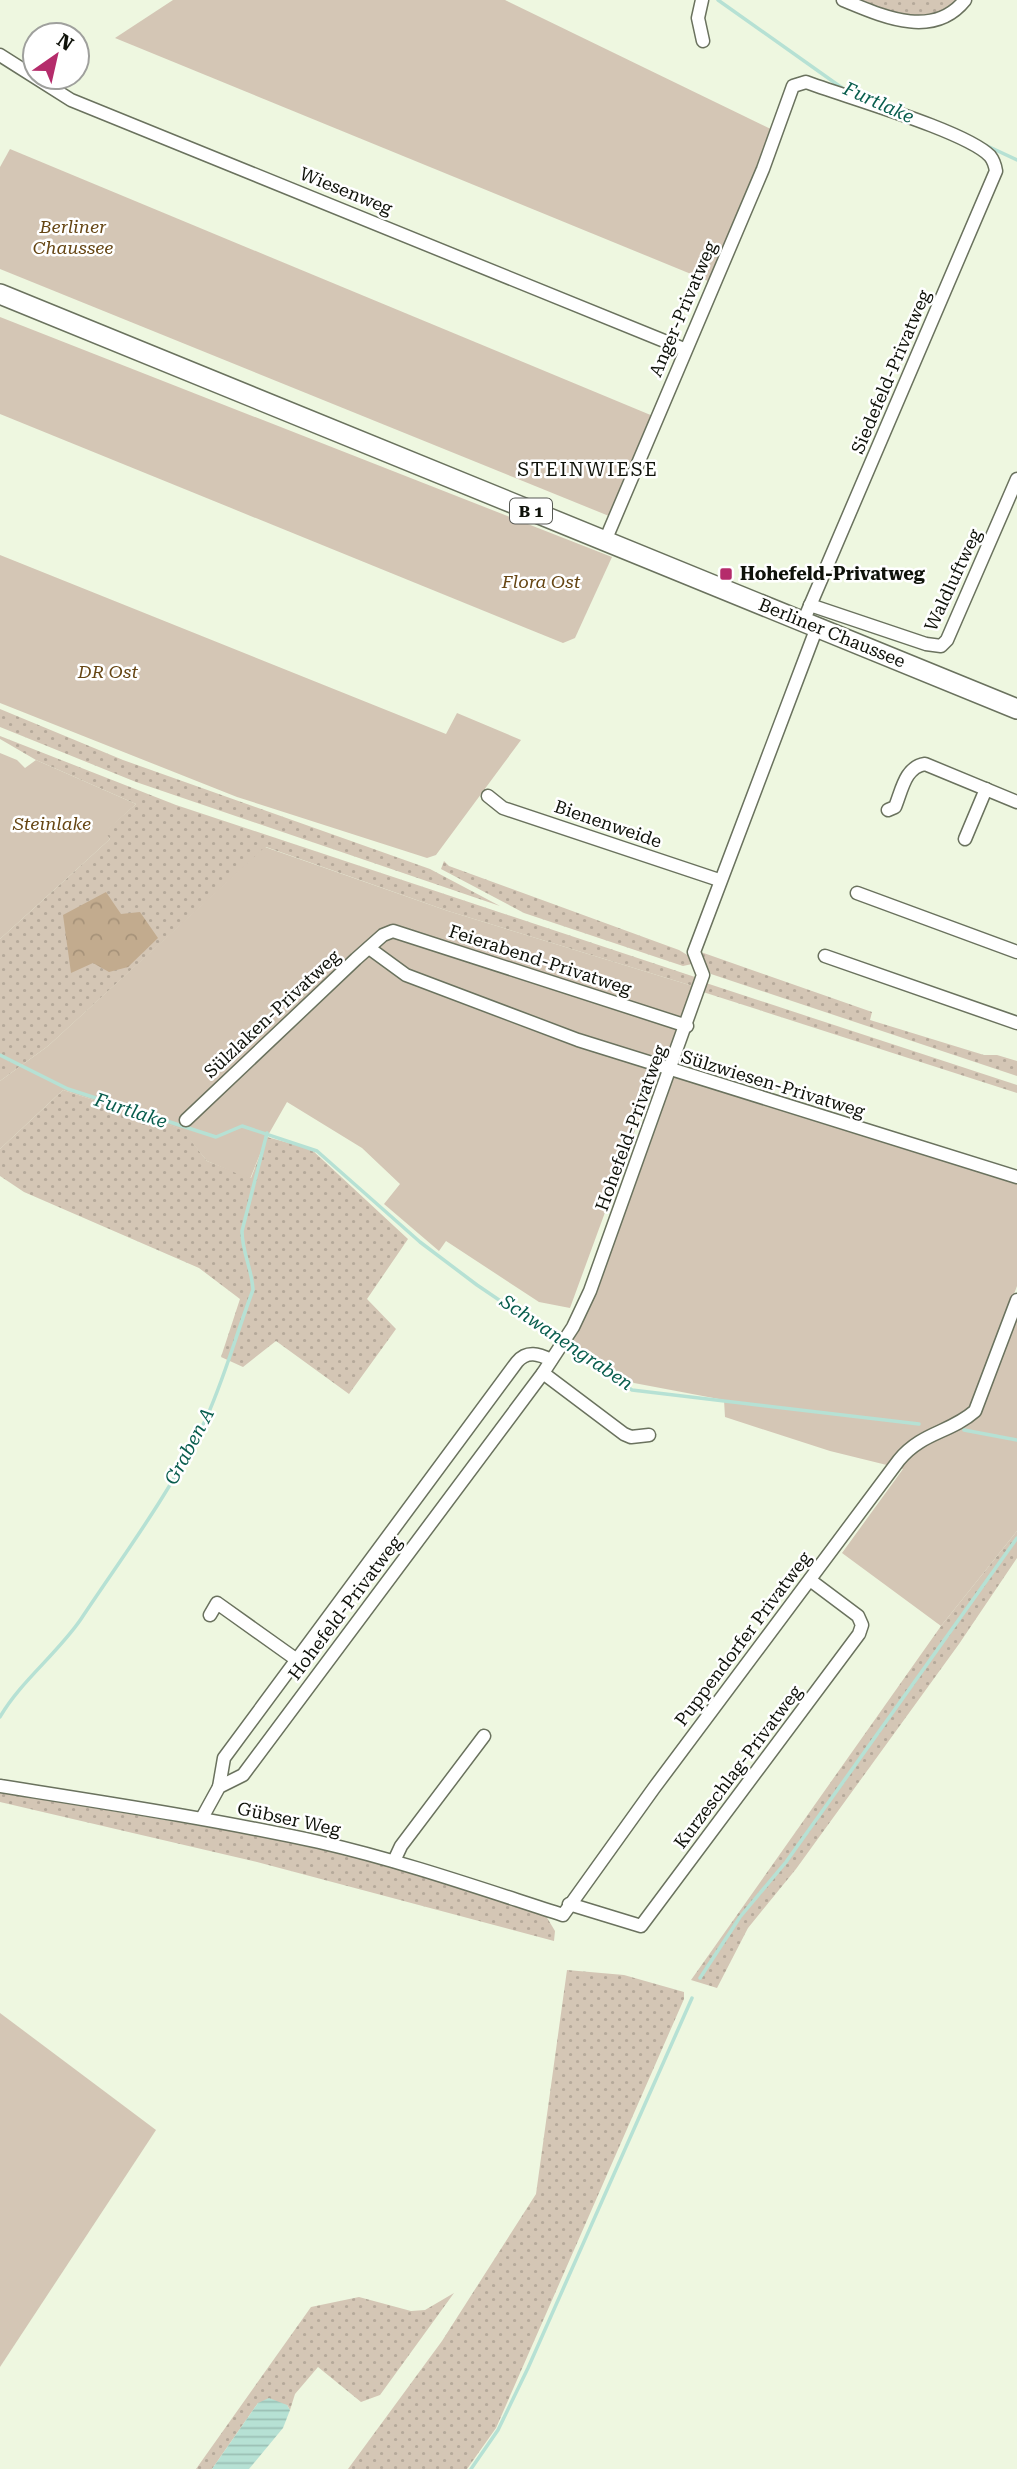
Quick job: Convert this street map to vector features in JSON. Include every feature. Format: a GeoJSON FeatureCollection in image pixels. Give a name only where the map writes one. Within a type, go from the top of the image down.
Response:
{"type":"FeatureCollection","features":[{"type":"Feature","properties":{"kind":"main road","name":"Berliner Chaussee"},"geometry":{"type":"LineString","coordinates":[[0,293],[605,541],[810,618],[1017,709]]}},
{"type":"Feature","properties":{"kind":"main road","name":"Berliner Chaussee"},"geometry":{"type":"LineString","coordinates":[[0,301],[25,304]]}},
{"type":"Feature","properties":{"kind":"street"},"geometry":{"type":"LineString","coordinates":[[702,0],[698,18],[703,41]]}},
{"type":"Feature","properties":{"kind":"street"},"geometry":{"type":"LineString","coordinates":[[843,0],[883,16],[923,23],[944,18],[965,0]]}},
{"type":"Feature","properties":{"kind":"street","name":"Wiesenweg"},"geometry":{"type":"LineString","coordinates":[[0,55],[71,100],[684,349]]}},
{"type":"Feature","properties":{"kind":"street","name":"Siedefeld-Privatweg"},"geometry":{"type":"LineString","coordinates":[[792,89],[799,82],[807,82],[972,145],[990,156],[995,164],[995,174],[810,618]]}},
{"type":"Feature","properties":{"kind":"street","name":"Anger-Privatweg"},"geometry":{"type":"LineString","coordinates":[[605,541],[684,349],[763,169],[792,89]]}},
{"type":"Feature","properties":{"kind":"street","name":"Waldluftweg"},"geometry":{"type":"LineString","coordinates":[[810,618],[941,646],[947,640],[1017,479]]}},
{"type":"Feature","properties":{"kind":"street","name":"Hohefeld-Privatweg"},"geometry":{"type":"LineString","coordinates":[[219,1787],[243,1775],[543,1373],[567,1336],[590,1291],[704,975],[694,952],[810,618]]}},
{"type":"Feature","properties":{"kind":"street"},"geometry":{"type":"LineString","coordinates":[[888,810],[895,807],[909,772],[916,765],[925,764],[1017,802]]}},
{"type":"Feature","properties":{"kind":"street"},"geometry":{"type":"LineString","coordinates":[[965,839],[986,789]]}},
{"type":"Feature","properties":{"kind":"street","name":"Bienenweide"},"geometry":{"type":"LineString","coordinates":[[488,796],[503,808],[719,880]]}},
{"type":"Feature","properties":{"kind":"street"},"geometry":{"type":"LineString","coordinates":[[857,893],[1017,952]]}},
{"type":"Feature","properties":{"kind":"street","name":"Feierabend-Privatweg"},"geometry":{"type":"LineString","coordinates":[[383,934],[393,931],[687,1026]]}},
{"type":"Feature","properties":{"kind":"street","name":"Sülzlaken-Privatweg"},"geometry":{"type":"LineString","coordinates":[[186,1119],[383,934]]}},
{"type":"Feature","properties":{"kind":"street","name":"Sülzwiesen-Privatweg"},"geometry":{"type":"LineString","coordinates":[[369,948],[406,975],[670,1071],[683,1072],[1017,1177]]}},
{"type":"Feature","properties":{"kind":"street"},"geometry":{"type":"LineString","coordinates":[[825,956],[1017,1023]]}},
{"type":"Feature","properties":{"kind":"street","name":"Puppendorfer Privatweg"},"geometry":{"type":"LineString","coordinates":[[566,1910],[912,1445],[924,1437],[962,1422],[975,1411],[1017,1300]]}},
{"type":"Feature","properties":{"kind":"street","name":"Hohefeld-Privatweg"},"geometry":{"type":"LineString","coordinates":[[202,1818],[219,1787],[225,1758],[520,1358],[536,1354],[554,1356]]}},
{"type":"Feature","properties":{"kind":"street"},"geometry":{"type":"LineString","coordinates":[[543,1373],[624,1434],[631,1437],[649,1435]]}},
{"type":"Feature","properties":{"kind":"street","name":"Kurzeschlag-Privatweg"},"geometry":{"type":"LineString","coordinates":[[566,1910],[641,1926],[859,1634],[862,1625],[858,1616],[810,1580]]}},
{"type":"Feature","properties":{"kind":"street","name":"Hohefeld-Privatweg"},"geometry":{"type":"LineString","coordinates":[[210,1615],[217,1603],[297,1660]]}},
{"type":"Feature","properties":{"kind":"street"},"geometry":{"type":"LineString","coordinates":[[394,1861],[401,1846],[484,1736]]}},
{"type":"Feature","properties":{"kind":"street","name":"Gübser Weg"},"geometry":{"type":"LineString","coordinates":[[0,1786],[202,1818],[394,1861],[566,1910]]}},
{"type":"Feature","properties":{"kind":"green space"},"geometry":{"type":"Polygon","coordinates":[[[173,0],[505,0],[777,132],[713,283],[115,38],[173,0]]]}},
{"type":"Feature","properties":{"kind":"green space"},"geometry":{"type":"Polygon","coordinates":[[[854,0],[960,0],[949,10],[923,17],[895,13],[854,0]]]}},
{"type":"Feature","properties":{"kind":"green space","name":"Berliner Chaussee"},"geometry":{"type":"Polygon","coordinates":[[[10,149],[653,416],[609,516],[0,269],[0,167],[10,149]]]}},
{"type":"Feature","properties":{"kind":"green space","name":"Flora Ost"},"geometry":{"type":"Polygon","coordinates":[[[0,317],[612,557],[575,638],[563,643],[0,414],[0,317]]]}},
{"type":"Feature","properties":{"kind":"green space","name":"DR Ost"},"geometry":{"type":"Polygon","coordinates":[[[0,555],[446,734],[457,713],[521,740],[436,855],[427,858],[237,797],[0,703],[0,555]]]}},
{"type":"Feature","properties":{"kind":"green space"},"geometry":{"type":"Polygon","coordinates":[[[0,709],[123,760],[430,869],[500,906],[136,782],[0,727],[0,709]]]}},
{"type":"Feature","properties":{"kind":"green space"},"geometry":{"type":"Polygon","coordinates":[[[0,736],[176,805],[698,978],[696,987],[448,911],[266,847],[48,1046],[0,1081],[0,939],[110,839],[104,832],[136,804],[36,760],[0,739],[0,736]]]}},
{"type":"Feature","properties":{"kind":"green space","name":"Steinlake"},"geometry":{"type":"Polygon","coordinates":[[[0,753],[17,760],[25,768],[36,760],[136,804],[105,832],[110,839],[0,939],[0,753]]]}},
{"type":"Feature","properties":{"kind":"green space"},"geometry":{"type":"Polygon","coordinates":[[[265,847],[448,911],[696,987],[667,1060],[656,1073],[570,1308],[539,1302],[446,1241],[439,1251],[384,1204],[400,1184],[362,1148],[287,1102],[267,1137],[250,1179],[207,1161],[181,1129],[63,1090],[0,1149],[0,1081],[48,1046],[265,847]]]}},
{"type":"Feature","properties":{"kind":"green space"},"geometry":{"type":"Polygon","coordinates":[[[444,861],[449,866],[679,950],[689,956],[692,964],[683,966],[524,913],[441,869],[444,861]]]}},
{"type":"Feature","properties":{"kind":"green space"},"geometry":{"type":"Polygon","coordinates":[[[106,892],[121,914],[140,912],[158,938],[128,967],[109,972],[93,963],[71,973],[63,915],[106,892]]]}},
{"type":"Feature","properties":{"kind":"green space"},"geometry":{"type":"Polygon","coordinates":[[[698,951],[872,1012],[870,1020],[984,1055],[997,1055],[1017,1061],[1017,1076],[711,974],[698,951]]]}},
{"type":"Feature","properties":{"kind":"green space"},"geometry":{"type":"Polygon","coordinates":[[[706,983],[1017,1085],[1017,1093],[703,992],[706,983]]]}},
{"type":"Feature","properties":{"kind":"green space"},"geometry":{"type":"Polygon","coordinates":[[[678,1075],[1017,1183],[1017,1286],[1010,1305],[1017,1308],[1017,1531],[941,1626],[842,1553],[903,1469],[830,1451],[725,1417],[724,1400],[634,1383],[571,1341],[588,1311],[672,1077],[678,1075]]]}},
{"type":"Feature","properties":{"kind":"green space"},"geometry":{"type":"Polygon","coordinates":[[[63,1090],[182,1129],[207,1161],[251,1178],[267,1137],[311,1149],[408,1239],[367,1299],[396,1329],[349,1394],[276,1341],[243,1367],[221,1357],[240,1299],[199,1268],[24,1192],[0,1176],[0,1149],[63,1090]]]}},
{"type":"Feature","properties":{"kind":"green space"},"geometry":{"type":"Polygon","coordinates":[[[1017,1531],[1017,1558],[959,1644],[796,1869],[748,1928],[717,1988],[691,1980],[941,1626],[1017,1531]]]}},
{"type":"Feature","properties":{"kind":"green space"},"geometry":{"type":"Polygon","coordinates":[[[0,1792],[278,1839],[386,1865],[546,1916],[555,1931],[554,1941],[257,1862],[0,1802],[0,1792]]]}},
{"type":"Feature","properties":{"kind":"green space"},"geometry":{"type":"Polygon","coordinates":[[[567,1970],[624,1975],[684,1992],[684,1999],[496,2428],[467,2469],[348,2469],[442,2341],[536,2194],[567,1970]]]}},
{"type":"Feature","properties":{"kind":"green space"},"geometry":{"type":"Polygon","coordinates":[[[0,2013],[156,2130],[0,2367],[0,2013]]]}},
{"type":"Feature","properties":{"kind":"green space"},"geometry":{"type":"Polygon","coordinates":[[[454,2293],[380,2395],[361,2402],[318,2367],[295,2394],[290,2410],[287,2405],[258,2403],[212,2469],[196,2469],[311,2307],[359,2297],[411,2311],[425,2310],[454,2293]]]}},
{"type":"Feature","properties":{"kind":"water"},"geometry":{"type":"Polygon","coordinates":[[[269,2398],[287,2405],[290,2410],[283,2428],[249,2469],[212,2469],[258,2403],[269,2398]]]}},
{"type":"Feature","properties":{"kind":"waterway","name":"Furtlake"},"geometry":{"type":"LineString","coordinates":[[718,0],[845,90]]}},
{"type":"Feature","properties":{"kind":"waterway","name":"Furtlake"},"geometry":{"type":"LineString","coordinates":[[985,145],[1017,160]]}},
{"type":"Feature","properties":{"kind":"waterway","name":"Schwanengraben"},"geometry":{"type":"LineString","coordinates":[[0,1055],[68,1089],[216,1137],[242,1126],[317,1151],[420,1242],[477,1285],[632,1390],[919,1424]]}},
{"type":"Feature","properties":{"kind":"waterway","name":"Graben A"},"geometry":{"type":"LineString","coordinates":[[0,1717],[8,1704],[81,1619],[161,1500],[203,1425],[253,1290],[242,1231],[267,1133]]}},
{"type":"Feature","properties":{"kind":"waterway","name":"Schwanengraben"},"geometry":{"type":"LineString","coordinates":[[964,1430],[1017,1440]]}},
{"type":"Feature","properties":{"kind":"waterway"},"geometry":{"type":"LineString","coordinates":[[700,1978],[740,1917],[786,1862],[1017,1538]]}},
{"type":"Feature","properties":{"kind":"waterway"},"geometry":{"type":"LineString","coordinates":[[471,2469],[498,2430],[528,2368],[692,1998]]}},
{"type":"Feature","properties":{"kind":"place","name":"Hohefeld-Privatweg"},"geometry":{"type":"Point","coordinates":[726,574]}},
{"type":"Feature","properties":{"kind":"district","name":"STEINWIESE"},"geometry":{"type":"Point","coordinates":[588,469]}}]}
